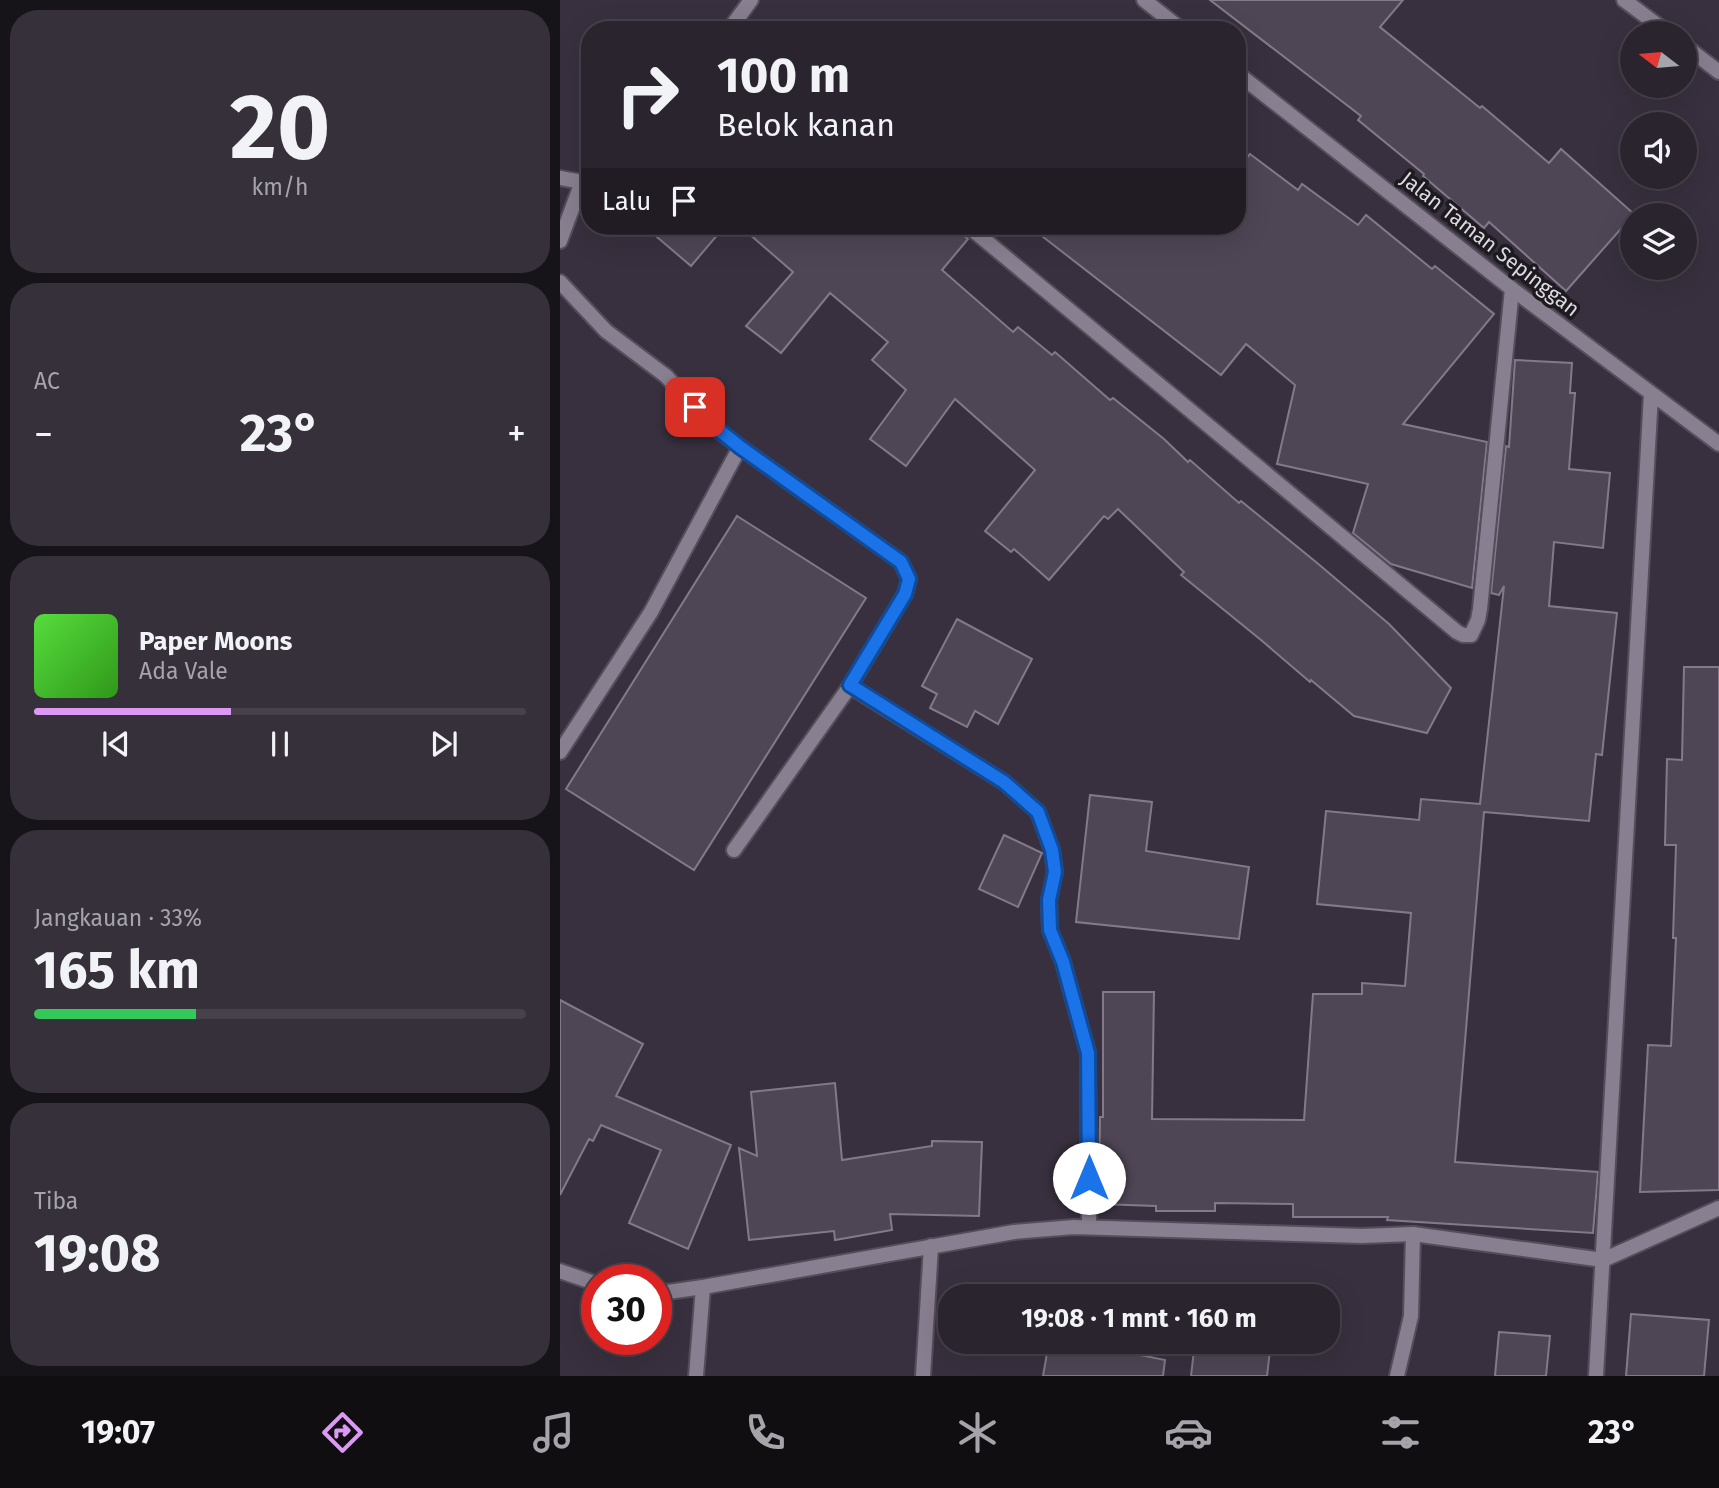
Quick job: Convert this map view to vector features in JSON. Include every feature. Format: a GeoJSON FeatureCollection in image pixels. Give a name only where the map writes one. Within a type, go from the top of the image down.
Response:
{"type":"FeatureCollection","features":[{"type":"Feature","properties":{"kind":"street"},"geometry":{"type":"LineString","coordinates":[[736,21],[751,0]]}},
{"type":"Feature","properties":{"kind":"street"},"geometry":{"type":"LineString","coordinates":[[1144,0],[1171,21]]}},
{"type":"Feature","properties":{"kind":"street"},"geometry":{"type":"LineString","coordinates":[[1624,0],[1652,21]]}},
{"type":"Feature","properties":{"kind":"street"},"geometry":{"type":"LineString","coordinates":[[1698,56],[1719,72]]}},
{"type":"Feature","properties":{"kind":"street","name":"Jalan Taman Sepinggan"},"geometry":{"type":"LineString","coordinates":[[1246,80],[1512,289],[1719,444]]}},
{"type":"Feature","properties":{"kind":"street"},"geometry":{"type":"LineString","coordinates":[[560,177],[581,179]]}},
{"type":"Feature","properties":{"kind":"street"},"geometry":{"type":"LineString","coordinates":[[560,241],[581,192]]}},
{"type":"Feature","properties":{"kind":"street"},"geometry":{"type":"LineString","coordinates":[[979,235],[1463,635],[1471,635],[1480,609],[1512,289]]}},
{"type":"Feature","properties":{"kind":"street"},"geometry":{"type":"LineString","coordinates":[[560,282],[606,331],[666,376],[709,422],[901,562],[909,579],[905,594],[850,685],[734,850]]}},
{"type":"Feature","properties":{"kind":"street"},"geometry":{"type":"LineString","coordinates":[[1596,1376],[1651,394]]}},
{"type":"Feature","properties":{"kind":"street"},"geometry":{"type":"LineString","coordinates":[[560,752],[651,612],[740,447]]}},
{"type":"Feature","properties":{"kind":"street"},"geometry":{"type":"LineString","coordinates":[[850,685],[1004,782],[1038,812],[1052,850],[1055,872],[1049,900],[1050,930],[1063,962],[1088,1053],[1089,1227]]}},
{"type":"Feature","properties":{"kind":"street"},"geometry":{"type":"LineString","coordinates":[[672,1291],[1014,1232],[1074,1227],[1362,1236],[1413,1234],[1603,1260],[1719,1208]]}},
{"type":"Feature","properties":{"kind":"street"},"geometry":{"type":"LineString","coordinates":[[1397,1376],[1411,1316],[1413,1234]]}},
{"type":"Feature","properties":{"kind":"street"},"geometry":{"type":"LineString","coordinates":[[923,1376],[931,1246]]}},
{"type":"Feature","properties":{"kind":"street"},"geometry":{"type":"LineString","coordinates":[[560,1271],[581,1278]]}},
{"type":"Feature","properties":{"kind":"street"},"geometry":{"type":"LineString","coordinates":[[696,1376],[703,1287]]}},
{"type":"Feature","properties":{"kind":"building"},"geometry":{"type":"Polygon","coordinates":[[[1210,0],[1403,0],[1380,27],[1480,108],[1482,106],[1549,163],[1561,149],[1622,203],[1620,230],[1566,291],[1489,222],[1484,228],[1423,176],[1424,174],[1358,120],[1361,116],[1246,28],[1246,21],[1237,21],[1210,0]]]}},
{"type":"Feature","properties":{"kind":"building"},"geometry":{"type":"Polygon","coordinates":[[[1250,154],[1298,190],[1302,184],[1358,225],[1366,215],[1432,269],[1435,266],[1494,314],[1403,424],[1487,442],[1472,588],[1391,564],[1353,533],[1368,484],[1277,464],[1295,385],[1246,344],[1221,375],[1041,235],[1246,235],[1246,159],[1250,154]]]}},
{"type":"Feature","properties":{"kind":"building"},"geometry":{"type":"Polygon","coordinates":[[[655,235],[717,235],[691,266],[655,235]]]}},
{"type":"Feature","properties":{"kind":"building"},"geometry":{"type":"Polygon","coordinates":[[[750,235],[963,235],[968,239],[942,270],[1013,332],[1018,327],[1052,355],[1055,352],[1110,400],[1113,398],[1188,462],[1190,460],[1239,503],[1241,501],[1316,562],[1389,624],[1451,688],[1427,733],[1354,716],[1181,575],[1184,572],[1118,509],[1108,519],[1104,516],[1049,580],[1014,549],[1011,552],[985,531],[1035,470],[955,399],[906,466],[870,439],[906,390],[872,360],[888,342],[830,293],[781,353],[746,326],[793,272],[750,235]]]}},
{"type":"Feature","properties":{"kind":"building"},"geometry":{"type":"Polygon","coordinates":[[[1515,360],[1572,363],[1570,393],[1575,393],[1569,469],[1610,473],[1603,548],[1554,542],[1549,606],[1617,613],[1602,755],[1596,754],[1589,821],[1484,812],[1455,1162],[1598,1172],[1593,1233],[1387,1220],[1388,1217],[1293,1217],[1293,1204],[1215,1203],[1215,1211],[1156,1211],[1156,1206],[1099,1204],[1100,1117],[1103,1117],[1103,992],[1154,992],[1152,1119],[1304,1120],[1313,994],[1362,994],[1362,983],[1405,986],[1411,913],[1317,904],[1326,811],[1419,820],[1421,799],[1480,804],[1504,586],[1499,595],[1491,593],[1506,446],[1509,447],[1515,360]]]}},
{"type":"Feature","properties":{"kind":"building"},"geometry":{"type":"Polygon","coordinates":[[[737,516],[866,598],[694,870],[566,789],[737,516]]]}},
{"type":"Feature","properties":{"kind":"building"},"geometry":{"type":"Polygon","coordinates":[[[957,619],[1032,659],[998,724],[975,711],[967,727],[930,708],[937,694],[922,686],[957,619]]]}},
{"type":"Feature","properties":{"kind":"building"},"geometry":{"type":"Polygon","coordinates":[[[1684,667],[1719,667],[1719,1190],[1640,1192],[1648,1045],[1671,1046],[1676,938],[1673,938],[1676,845],[1665,845],[1667,759],[1682,760],[1684,667]]]}},
{"type":"Feature","properties":{"kind":"building"},"geometry":{"type":"Polygon","coordinates":[[[1090,795],[1152,802],[1146,851],[1249,867],[1239,939],[1076,922],[1090,795]]]}},
{"type":"Feature","properties":{"kind":"building"},"geometry":{"type":"Polygon","coordinates":[[[1004,835],[1042,853],[1018,907],[979,889],[1004,835]]]}},
{"type":"Feature","properties":{"kind":"building"},"geometry":{"type":"Polygon","coordinates":[[[560,1000],[643,1044],[616,1096],[731,1145],[688,1249],[629,1223],[661,1150],[601,1125],[593,1141],[589,1139],[560,1195],[560,1000]]]}},
{"type":"Feature","properties":{"kind":"building"},"geometry":{"type":"Polygon","coordinates":[[[835,1083],[842,1160],[932,1146],[932,1141],[982,1142],[979,1216],[890,1214],[892,1230],[835,1240],[834,1231],[749,1240],[739,1148],[757,1156],[751,1092],[835,1083]]]}},
{"type":"Feature","properties":{"kind":"building"},"geometry":{"type":"Polygon","coordinates":[[[1631,1314],[1709,1320],[1704,1376],[1626,1376],[1631,1314]]]}},
{"type":"Feature","properties":{"kind":"building"},"geometry":{"type":"Polygon","coordinates":[[[1499,1332],[1550,1336],[1546,1376],[1495,1376],[1499,1332]]]}},
{"type":"Feature","properties":{"kind":"building"},"geometry":{"type":"Polygon","coordinates":[[[1047,1354],[1135,1354],[1165,1360],[1163,1376],[1043,1376],[1047,1354]]]}},
{"type":"Feature","properties":{"kind":"building"},"geometry":{"type":"Polygon","coordinates":[[[1194,1354],[1270,1354],[1267,1376],[1191,1376],[1194,1354]]]}},
{"type":"Feature","properties":{"kind":"route"},"geometry":{"type":"LineString","coordinates":[[695,407],[740,447],[901,562],[909,579],[905,594],[850,685],[1004,782],[1038,812],[1052,850],[1055,872],[1049,900],[1050,930],[1063,962],[1088,1053],[1089,1178]]}}]}
